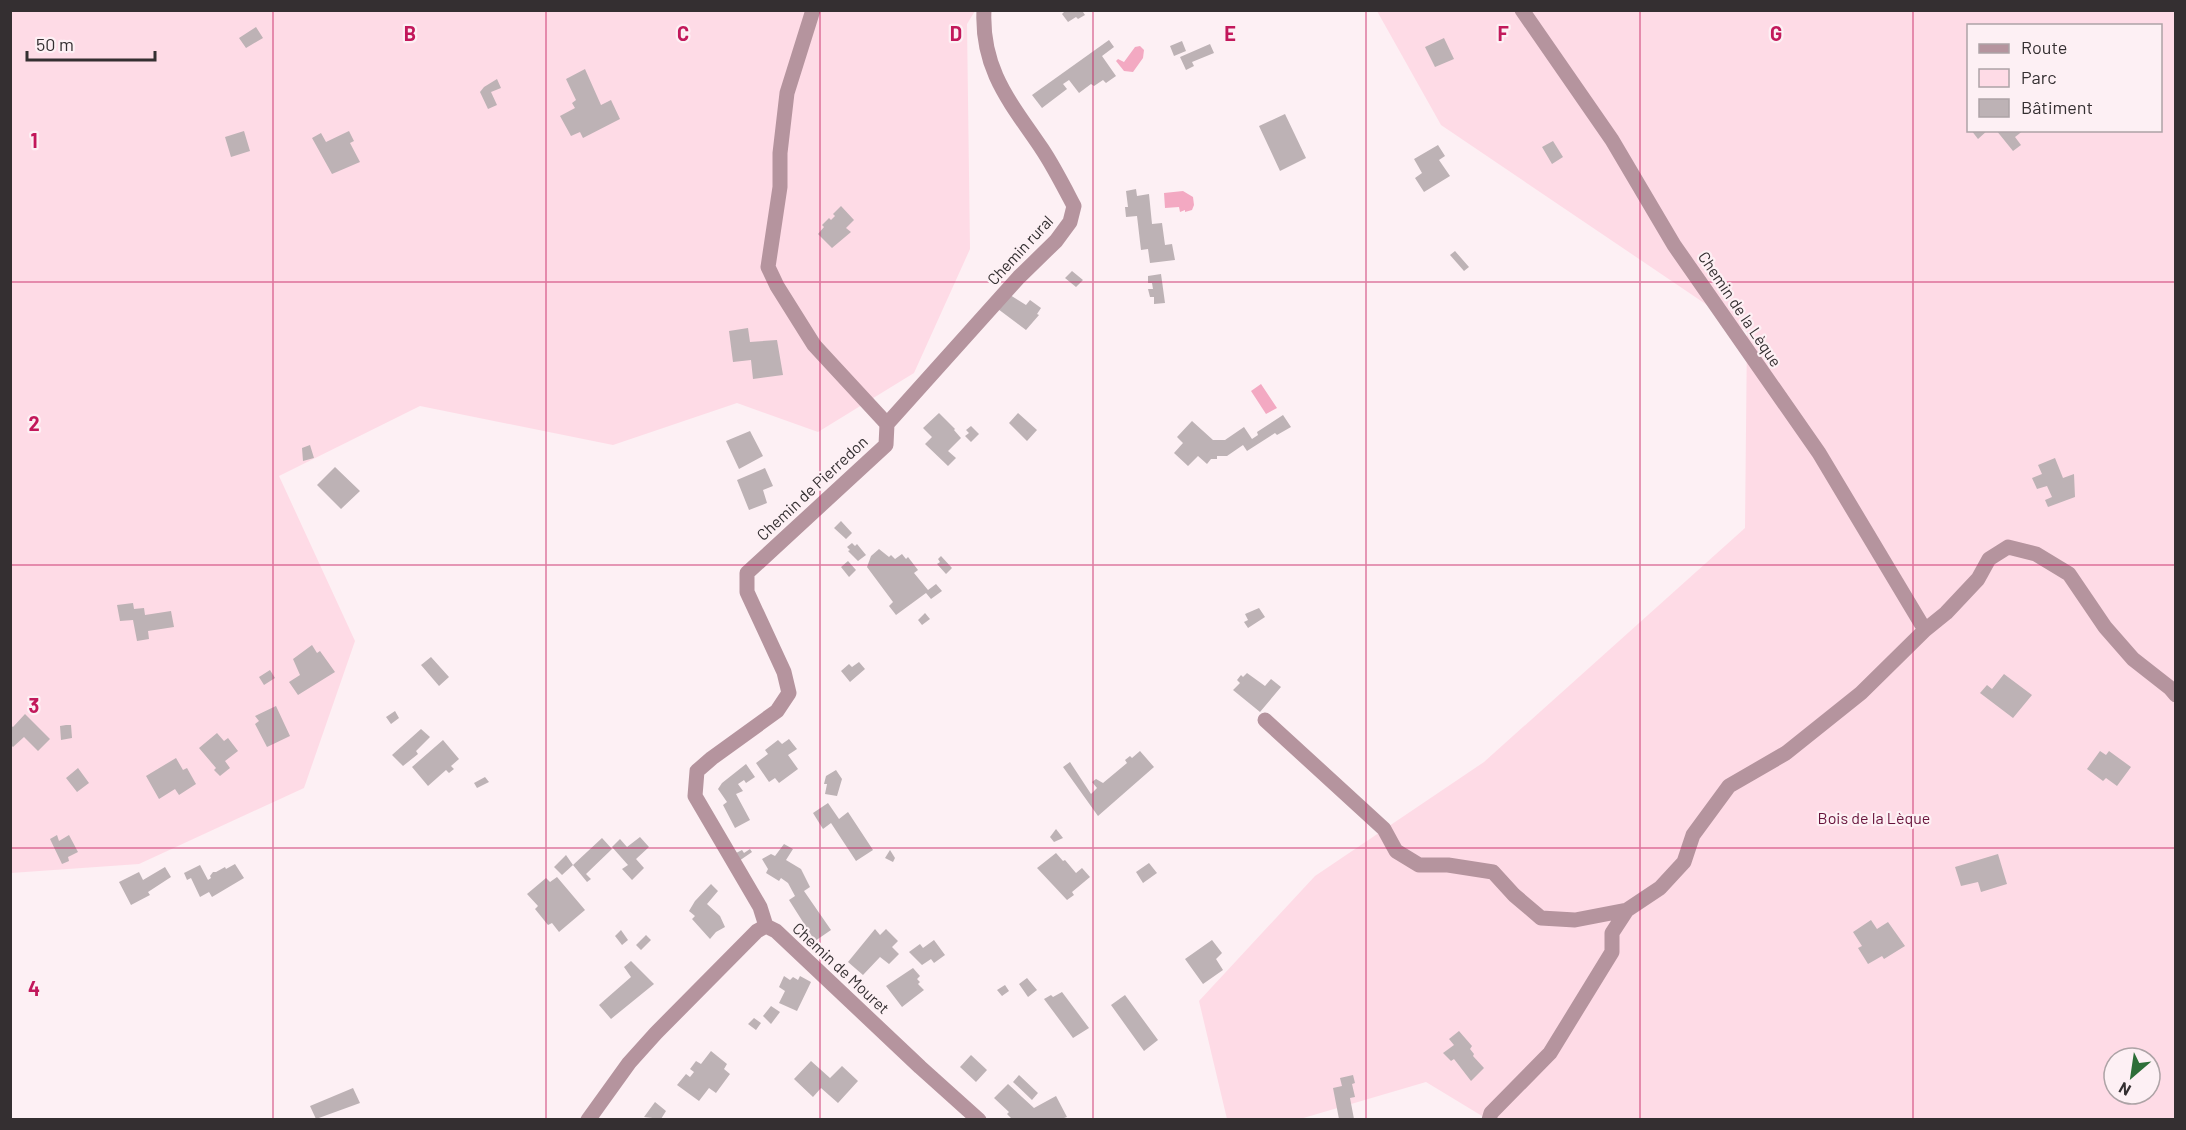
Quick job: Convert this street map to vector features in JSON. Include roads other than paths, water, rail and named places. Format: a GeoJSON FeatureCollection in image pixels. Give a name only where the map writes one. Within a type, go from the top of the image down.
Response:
{"type":"FeatureCollection","features":[{"type":"Feature","properties":{"kind":"street"},"geometry":{"type":"LineString","coordinates":[[813,10],[787,93],[780,153],[780,187],[768,267],[777,286],[814,345],[887,423]]}},
{"type":"Feature","properties":{"kind":"street","name":"Chemin rural"},"geometry":{"type":"LineString","coordinates":[[887,423],[1020,277],[1056,241],[1070,222],[1074,206],[1043,151],[1006,99],[989,61],[983,24],[984,10]]}},
{"type":"Feature","properties":{"kind":"street","name":"Chemin de la Lèque"},"geometry":{"type":"LineString","coordinates":[[1522,10],[1612,140],[1674,245],[1819,453],[1925,630]]}},
{"type":"Feature","properties":{"kind":"street","name":"Chemin de Pierredon"},"geometry":{"type":"LineString","coordinates":[[766,926],[760,907],[695,796],[697,771],[777,711],[789,693],[784,672],[747,592],[747,573],[886,445],[887,423]]}},
{"type":"Feature","properties":{"kind":"street"},"geometry":{"type":"LineString","coordinates":[[1265,720],[1384,829],[1396,851],[1419,865],[1448,864],[1493,872],[1514,895],[1541,918],[1575,920],[1627,910],[1660,888],[1684,862],[1693,835],[1730,786],[1786,753],[1862,693],[1925,630],[1946,613],[1978,579],[1989,559],[2008,547],[2037,554],[2069,574],[2105,627],[2133,659],[2170,688],[2175,695]]}},
{"type":"Feature","properties":{"kind":"street"},"geometry":{"type":"LineString","coordinates":[[1489,1119],[1491,1113],[1550,1053],[1612,952],[1612,933],[1627,910]]}},
{"type":"Feature","properties":{"kind":"street","name":"Chemin de Mouret"},"geometry":{"type":"LineString","coordinates":[[588,1119],[629,1063],[656,1033],[757,931],[766,926],[776,931],[920,1067],[979,1119]]}},
{"type":"Feature","properties":{"kind":"park label","name":"Bois de la Lèque"},"geometry":{"type":"Point","coordinates":[1874,818]}}]}
